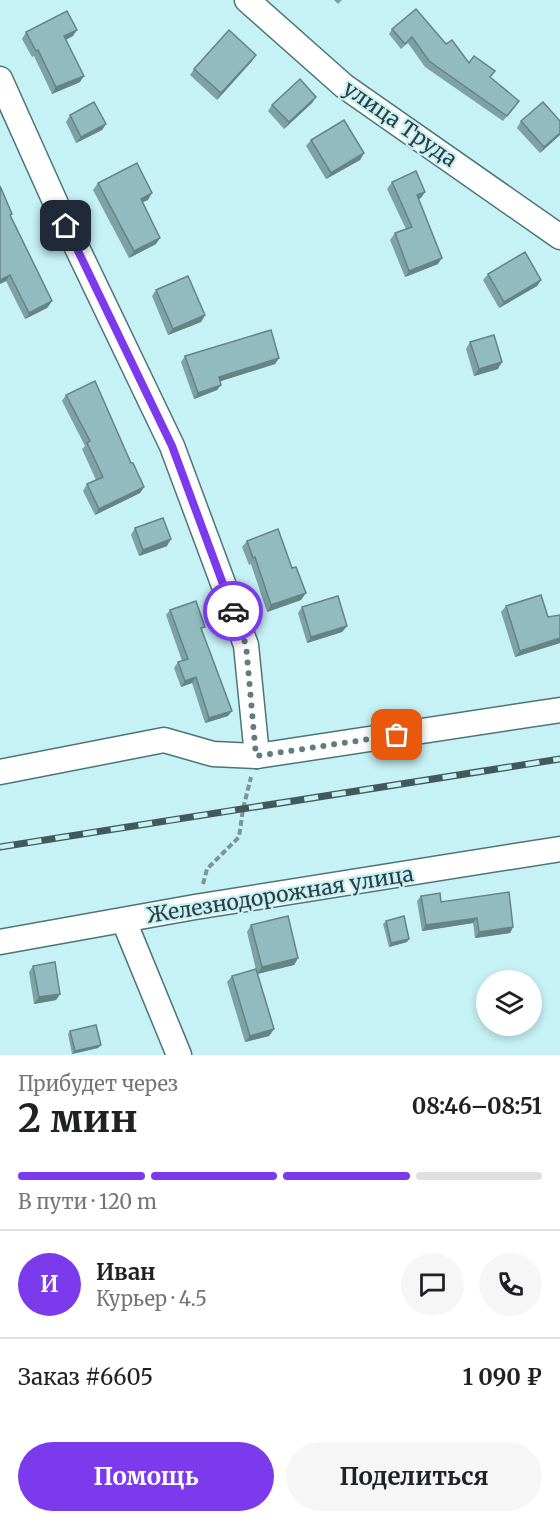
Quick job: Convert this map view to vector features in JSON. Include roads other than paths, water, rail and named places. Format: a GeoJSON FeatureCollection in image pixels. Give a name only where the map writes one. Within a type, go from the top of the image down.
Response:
{"type":"FeatureCollection","features":[{"type":"Feature","properties":{"kind":"street","name":"улица Труда"},"geometry":{"type":"LineString","coordinates":[[248,0],[344,86],[560,237]]}},
{"type":"Feature","properties":{"kind":"street"},"geometry":{"type":"LineString","coordinates":[[0,79],[57,206],[172,446],[246,645],[256,756]]}},
{"type":"Feature","properties":{"kind":"street"},"geometry":{"type":"LineString","coordinates":[[0,772],[164,740],[213,754],[256,756],[560,710]]}},
{"type":"Feature","properties":{"kind":"street","name":"Железнодорожная улица"},"geometry":{"type":"LineString","coordinates":[[0,942],[195,907],[560,849]]}},
{"type":"Feature","properties":{"kind":"street"},"geometry":{"type":"LineString","coordinates":[[124,921],[179,1055]]}},
{"type":"Feature","properties":{"kind":"railway"},"geometry":{"type":"LineString","coordinates":[[0,847],[560,759]]}}]}
